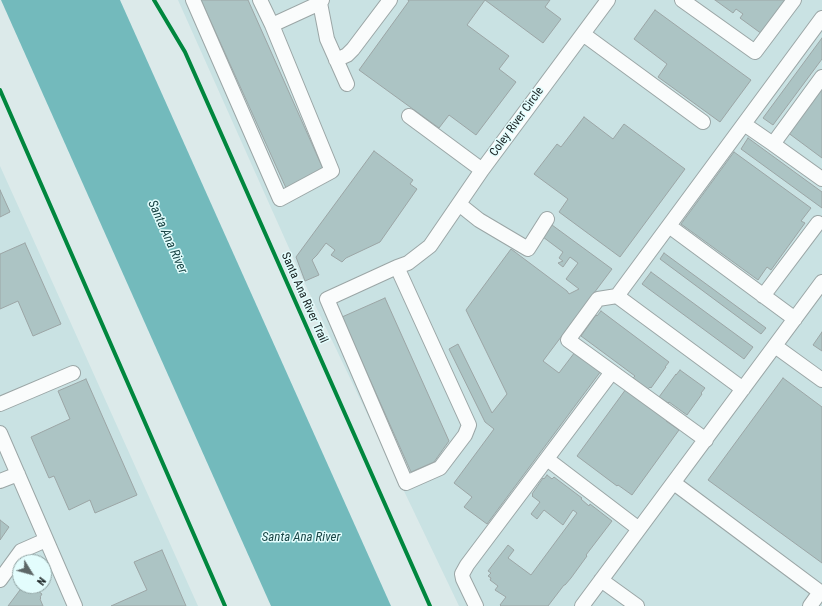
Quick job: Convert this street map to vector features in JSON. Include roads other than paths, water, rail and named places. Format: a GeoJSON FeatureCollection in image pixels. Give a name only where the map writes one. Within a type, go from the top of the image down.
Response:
{"type":"FeatureCollection","features":[{"type":"Feature","properties":{"kind":"street"},"geometry":{"type":"LineString","coordinates":[[193,0],[280,199],[332,171],[272,25],[260,0]]}},
{"type":"Feature","properties":{"kind":"street"},"geometry":{"type":"LineString","coordinates":[[336,60],[347,55],[353,49],[390,0]]}},
{"type":"Feature","properties":{"kind":"street","name":"Coley River Circle"},"geometry":{"type":"LineString","coordinates":[[398,267],[468,425],[465,435],[440,468],[406,483],[327,299],[398,267],[408,263],[430,246],[482,170],[608,0]]}},
{"type":"Feature","properties":{"kind":"street"},"geometry":{"type":"LineString","coordinates":[[682,0],[754,52],[794,0]]}},
{"type":"Feature","properties":{"kind":"street"},"geometry":{"type":"LineString","coordinates":[[272,25],[321,2],[328,39],[347,84]]}},
{"type":"Feature","properties":{"kind":"street"},"geometry":{"type":"LineString","coordinates":[[706,440],[568,340],[598,299],[617,296],[822,18]]}},
{"type":"Feature","properties":{"kind":"street"},"geometry":{"type":"LineString","coordinates":[[583,34],[703,122]]}},
{"type":"Feature","properties":{"kind":"street"},"geometry":{"type":"LineString","coordinates":[[773,144],[822,77]]}},
{"type":"Feature","properties":{"kind":"street"},"geometry":{"type":"LineString","coordinates":[[409,116],[482,170]]}},
{"type":"Feature","properties":{"kind":"street"},"geometry":{"type":"LineString","coordinates":[[744,124],[822,179]]}},
{"type":"Feature","properties":{"kind":"street"},"geometry":{"type":"LineString","coordinates":[[459,204],[479,220],[528,249],[547,219]]}},
{"type":"Feature","properties":{"kind":"street"},"geometry":{"type":"LineString","coordinates":[[763,296],[818,223]]}},
{"type":"Feature","properties":{"kind":"street"},"geometry":{"type":"LineString","coordinates":[[669,226],[795,319]]}},
{"type":"Feature","properties":{"kind":"street"},"geometry":{"type":"LineString","coordinates":[[582,606],[821,286]]}},
{"type":"Feature","properties":{"kind":"street"},"geometry":{"type":"LineString","coordinates":[[617,296],[743,389]]}},
{"type":"Feature","properties":{"kind":"street"},"geometry":{"type":"LineString","coordinates":[[775,346],[822,380]]}},
{"type":"Feature","properties":{"kind":"street"},"geometry":{"type":"LineString","coordinates":[[476,606],[463,579],[462,574],[467,565],[612,372]]}},
{"type":"Feature","properties":{"kind":"street"},"geometry":{"type":"LineString","coordinates":[[0,404],[73,374]]}},
{"type":"Feature","properties":{"kind":"street"},"geometry":{"type":"LineString","coordinates":[[0,433],[75,606]]}},
{"type":"Feature","properties":{"kind":"street"},"geometry":{"type":"LineString","coordinates":[[547,459],[639,529]]}},
{"type":"Feature","properties":{"kind":"street"},"geometry":{"type":"LineString","coordinates":[[0,481],[18,474]]}},
{"type":"Feature","properties":{"kind":"street"},"geometry":{"type":"LineString","coordinates":[[674,483],[820,592],[810,606]]}},
{"type":"Feature","properties":{"kind":"street"},"geometry":{"type":"LineString","coordinates":[[0,580],[21,551],[46,540]]}},
{"type":"Feature","properties":{"kind":"street"},"geometry":{"type":"LineString","coordinates":[[601,580],[632,605]]}},
{"type":"Feature","properties":{"kind":"water","name":"Santa Ana River"},"geometry":{"type":"Polygon","coordinates":[[[1,0],[120,0],[391,606],[271,606],[1,0]]]}}]}
